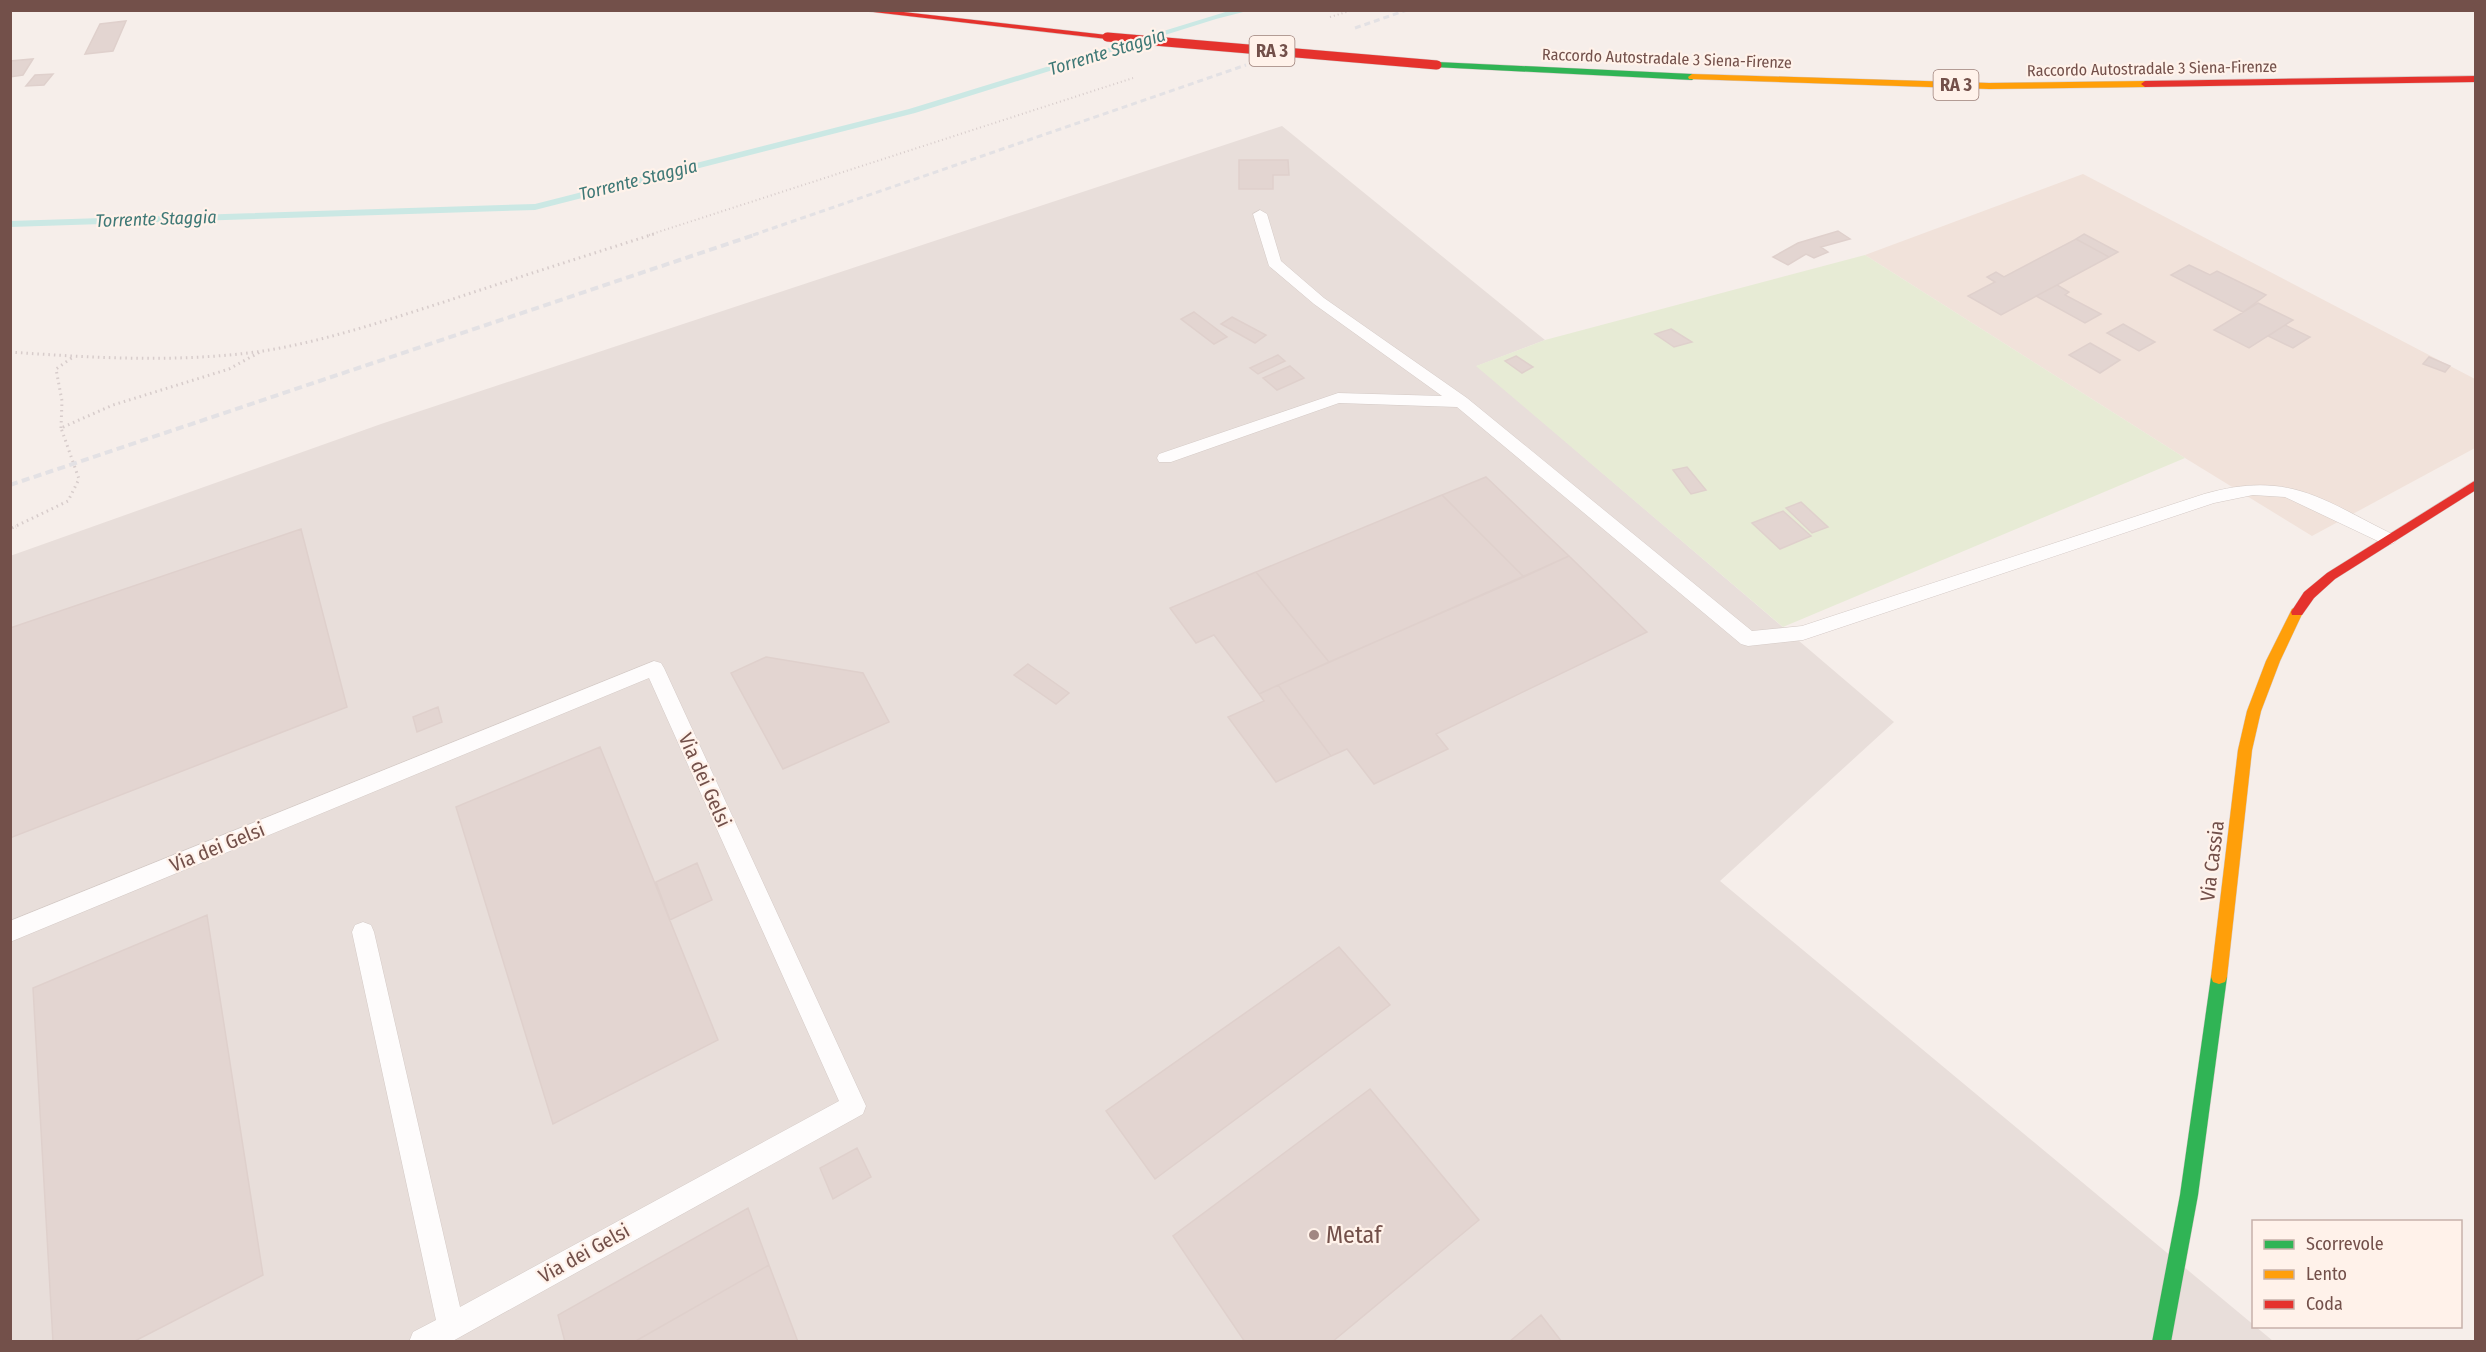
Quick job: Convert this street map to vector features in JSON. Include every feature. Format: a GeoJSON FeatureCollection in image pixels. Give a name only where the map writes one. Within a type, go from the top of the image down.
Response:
{"type":"FeatureCollection","features":[{"type":"Feature","properties":{"kind":"main road","name":"Raccordo Autostradale 3 Siena-Firenze"},"geometry":{"type":"LineString","coordinates":[[860,10],[1107,37],[1437,65],[1684,76],[1989,86],[2475,79]]}},
{"type":"Feature","properties":{"kind":"main road","name":"Via Cassia"},"geometry":{"type":"LineString","coordinates":[[2161,1341],[2172,1293],[2204,1109],[2248,730],[2273,661],[2288,627],[2302,604],[2331,576],[2475,484]]}},
{"type":"Feature","properties":{"kind":"lane"},"geometry":{"type":"LineString","coordinates":[[1260,214],[1274,263],[1319,301],[1461,402],[1748,639],[1803,633],[2210,498],[2248,490],[2281,489],[2296,494],[2388,539]]}},
{"type":"Feature","properties":{"kind":"lane"},"geometry":{"type":"LineString","coordinates":[[1165,458],[1338,398],[1461,402]]}},
{"type":"Feature","properties":{"kind":"lane","name":"Via dei Gelsi"},"geometry":{"type":"LineString","coordinates":[[10,932],[654,669],[854,1106],[423,1341]]}},
{"type":"Feature","properties":{"kind":"lane"},"geometry":{"type":"LineString","coordinates":[[363,932],[451,1326]]}},
{"type":"Feature","properties":{"kind":"path"},"geometry":{"type":"LineString","coordinates":[[10,352],[127,358],[263,351],[378,323],[1136,77]]}},
{"type":"Feature","properties":{"kind":"path"},"geometry":{"type":"LineString","coordinates":[[61,428],[113,405],[229,369],[263,351]]}},
{"type":"Feature","properties":{"kind":"path"},"geometry":{"type":"LineString","coordinates":[[10,529],[26,524],[68,501],[79,479],[61,428],[62,401],[56,369],[73,357]]}},
{"type":"Feature","properties":{"kind":"shaded area"},"geometry":{"type":"Polygon","coordinates":[[[1282,126],[1545,340],[1477,366],[1894,722],[1720,881],[2252,1324],[2252,1328],[2257,1328],[2273,1341],[11,1341],[10,556],[381,424],[1282,126]]]}},
{"type":"Feature","properties":{"kind":"shaded area"},"geometry":{"type":"Polygon","coordinates":[[[2083,174],[2475,379],[2475,448],[2312,536],[1865,255],[2083,174]]]}},
{"type":"Feature","properties":{"kind":"green space"},"geometry":{"type":"Polygon","coordinates":[[[1865,255],[2185,458],[1783,627],[1476,366],[1545,340],[1865,255]]]}},
{"type":"Feature","properties":{"kind":"building"},"geometry":{"type":"Polygon","coordinates":[[[126,21],[113,51],[85,54],[100,24],[126,21]]]}},
{"type":"Feature","properties":{"kind":"building"},"geometry":{"type":"Polygon","coordinates":[[[33,59],[23,75],[10,77],[10,61],[33,59]]]}},
{"type":"Feature","properties":{"kind":"building"},"geometry":{"type":"Polygon","coordinates":[[[53,74],[44,85],[26,86],[35,75],[53,74]]]}},
{"type":"Feature","properties":{"kind":"building"},"geometry":{"type":"Polygon","coordinates":[[[1239,160],[1288,160],[1289,175],[1273,175],[1273,189],[1239,189],[1239,160]]]}},
{"type":"Feature","properties":{"kind":"building"},"geometry":{"type":"Polygon","coordinates":[[[1838,231],[1850,239],[1821,247],[1828,252],[1814,258],[1806,254],[1788,265],[1773,257],[1798,243],[1838,231]]]}},
{"type":"Feature","properties":{"kind":"building"},"geometry":{"type":"Polygon","coordinates":[[[2084,234],[2118,252],[2109,257],[2076,239],[2084,234]]]}},
{"type":"Feature","properties":{"kind":"building"},"geometry":{"type":"Polygon","coordinates":[[[2076,239],[2109,257],[2001,315],[1968,296],[1995,282],[1987,277],[1996,272],[2004,277],[2076,239]]]}},
{"type":"Feature","properties":{"kind":"building"},"geometry":{"type":"Polygon","coordinates":[[[2189,265],[2210,275],[2217,271],[2266,295],[2243,312],[2171,275],[2189,265]]]}},
{"type":"Feature","properties":{"kind":"building"},"geometry":{"type":"Polygon","coordinates":[[[2057,285],[2069,292],[2065,295],[2101,314],[2085,323],[2036,296],[2057,285]]]}},
{"type":"Feature","properties":{"kind":"building"},"geometry":{"type":"Polygon","coordinates":[[[2258,303],[2293,320],[2249,348],[2214,330],[2258,303]]]}},
{"type":"Feature","properties":{"kind":"building"},"geometry":{"type":"Polygon","coordinates":[[[1194,312],[1227,337],[1214,344],[1181,319],[1194,312]]]}},
{"type":"Feature","properties":{"kind":"building"},"geometry":{"type":"Polygon","coordinates":[[[1232,317],[1266,335],[1255,343],[1221,324],[1232,317]]]}},
{"type":"Feature","properties":{"kind":"building"},"geometry":{"type":"Polygon","coordinates":[[[2123,324],[2155,342],[2139,351],[2107,333],[2123,324]]]}},
{"type":"Feature","properties":{"kind":"building"},"geometry":{"type":"Polygon","coordinates":[[[2285,325],[2310,337],[2293,348],[2268,336],[2285,325]]]}},
{"type":"Feature","properties":{"kind":"building"},"geometry":{"type":"Polygon","coordinates":[[[1671,329],[1692,342],[1674,347],[1655,334],[1671,329]]]}},
{"type":"Feature","properties":{"kind":"building"},"geometry":{"type":"Polygon","coordinates":[[[2090,343],[2120,360],[2100,373],[2069,355],[2090,343]]]}},
{"type":"Feature","properties":{"kind":"building"},"geometry":{"type":"Polygon","coordinates":[[[1278,355],[1285,361],[1258,374],[1250,368],[1278,355]]]}},
{"type":"Feature","properties":{"kind":"building"},"geometry":{"type":"Polygon","coordinates":[[[1516,356],[1533,367],[1522,373],[1505,361],[1516,356]]]}},
{"type":"Feature","properties":{"kind":"building"},"geometry":{"type":"Polygon","coordinates":[[[2429,357],[2450,366],[2445,372],[2423,364],[2429,357]]]}},
{"type":"Feature","properties":{"kind":"building"},"geometry":{"type":"Polygon","coordinates":[[[1290,366],[1304,378],[1277,390],[1263,378],[1290,366]]]}},
{"type":"Feature","properties":{"kind":"building"},"geometry":{"type":"Polygon","coordinates":[[[1687,467],[1706,490],[1691,494],[1673,470],[1687,467]]]}},
{"type":"Feature","properties":{"kind":"building"},"geometry":{"type":"Polygon","coordinates":[[[1486,477],[1569,556],[1524,577],[1442,495],[1486,477]]]}},
{"type":"Feature","properties":{"kind":"building"},"geometry":{"type":"Polygon","coordinates":[[[1442,495],[1524,577],[1329,662],[1256,572],[1442,495]]]}},
{"type":"Feature","properties":{"kind":"building"},"geometry":{"type":"Polygon","coordinates":[[[1801,502],[1828,527],[1812,533],[1786,508],[1801,502]]]}},
{"type":"Feature","properties":{"kind":"building"},"geometry":{"type":"Polygon","coordinates":[[[1783,511],[1811,536],[1780,549],[1752,523],[1783,511]]]}},
{"type":"Feature","properties":{"kind":"building"},"geometry":{"type":"Polygon","coordinates":[[[301,529],[347,707],[10,838],[10,628],[301,529]]]}},
{"type":"Feature","properties":{"kind":"building"},"geometry":{"type":"Polygon","coordinates":[[[1569,556],[1647,632],[1436,734],[1448,749],[1374,784],[1347,749],[1331,756],[1278,685],[1569,556]]]}},
{"type":"Feature","properties":{"kind":"building"},"geometry":{"type":"Polygon","coordinates":[[[1256,572],[1329,662],[1259,694],[1214,635],[1196,643],[1170,608],[1256,572]]]}},
{"type":"Feature","properties":{"kind":"building"},"geometry":{"type":"Polygon","coordinates":[[[766,657],[863,673],[889,722],[783,769],[731,673],[766,657]]]}},
{"type":"Feature","properties":{"kind":"building"},"geometry":{"type":"Polygon","coordinates":[[[1028,664],[1069,693],[1056,704],[1014,675],[1028,664]]]}},
{"type":"Feature","properties":{"kind":"building"},"geometry":{"type":"Polygon","coordinates":[[[1278,685],[1331,756],[1276,782],[1228,717],[1264,701],[1259,694],[1278,685]]]}},
{"type":"Feature","properties":{"kind":"building"},"geometry":{"type":"Polygon","coordinates":[[[438,707],[442,722],[417,732],[413,717],[438,707]]]}},
{"type":"Feature","properties":{"kind":"building"},"geometry":{"type":"Polygon","coordinates":[[[600,747],[718,1040],[553,1124],[456,807],[600,747]]]}},
{"type":"Feature","properties":{"kind":"building"},"geometry":{"type":"Polygon","coordinates":[[[697,863],[712,900],[670,920],[656,882],[697,863]]]}},
{"type":"Feature","properties":{"kind":"building"},"geometry":{"type":"Polygon","coordinates":[[[207,915],[263,1275],[133,1342],[53,1342],[33,988],[207,915]]]}},
{"type":"Feature","properties":{"kind":"building"},"geometry":{"type":"Polygon","coordinates":[[[1339,947],[1390,1005],[1155,1179],[1106,1111],[1339,947]]]}},
{"type":"Feature","properties":{"kind":"building"},"geometry":{"type":"Polygon","coordinates":[[[1370,1089],[1479,1220],[1332,1342],[1245,1342],[1173,1236],[1370,1089]]]}},
{"type":"Feature","properties":{"kind":"building"},"geometry":{"type":"Polygon","coordinates":[[[857,1148],[871,1177],[833,1199],[820,1168],[857,1148]]]}},
{"type":"Feature","properties":{"kind":"building"},"geometry":{"type":"Polygon","coordinates":[[[748,1208],[769,1265],[634,1342],[565,1342],[558,1315],[748,1208]]]}},
{"type":"Feature","properties":{"kind":"building"},"geometry":{"type":"Polygon","coordinates":[[[769,1265],[798,1342],[634,1342],[769,1265]]]}},
{"type":"Feature","properties":{"kind":"building"},"geometry":{"type":"Polygon","coordinates":[[[1541,1315],[1562,1342],[1509,1342],[1541,1315]]]}},
{"type":"Feature","properties":{"kind":"waterway","name":"Torrente Staggia"},"geometry":{"type":"LineString","coordinates":[[10,224],[535,207],[912,111],[1214,17],[1247,10]]}},
{"type":"Feature","properties":{"kind":"railway"},"geometry":{"type":"LineString","coordinates":[[1355,28],[1407,10]]}},
{"type":"Feature","properties":{"kind":"railway"},"geometry":{"type":"LineString","coordinates":[[753,235],[1246,65]]}},
{"type":"Feature","properties":{"kind":"railway"},"geometry":{"type":"LineString","coordinates":[[10,485],[757,234]]}},
{"type":"Feature","properties":{"kind":"traffic: fast"},"geometry":{"type":"LineString","coordinates":[[1437,65],[1692,77]]}},
{"type":"Feature","properties":{"kind":"traffic: fast"},"geometry":{"type":"LineString","coordinates":[[2161,1342],[2189,1195],[2219,977]]}},
{"type":"Feature","properties":{"kind":"traffic: slow"},"geometry":{"type":"LineString","coordinates":[[1692,77],[1989,86],[2145,84]]}},
{"type":"Feature","properties":{"kind":"traffic: slow"},"geometry":{"type":"LineString","coordinates":[[2219,977],[2245,750],[2254,711],[2273,661],[2297,612]]}},
{"type":"Feature","properties":{"kind":"traffic: jam"},"geometry":{"type":"LineString","coordinates":[[860,10],[1107,37]]}},
{"type":"Feature","properties":{"kind":"traffic: jam"},"geometry":{"type":"LineString","coordinates":[[1107,37],[1437,65]]}},
{"type":"Feature","properties":{"kind":"traffic: jam"},"geometry":{"type":"LineString","coordinates":[[2145,84],[2476,79]]}},
{"type":"Feature","properties":{"kind":"traffic: jam"},"geometry":{"type":"LineString","coordinates":[[2297,612],[2309,595],[2331,576],[2476,484]]}},
{"type":"Feature","properties":{"kind":"place","name":"Metaf"},"geometry":{"type":"Point","coordinates":[1314,1235]}}]}
